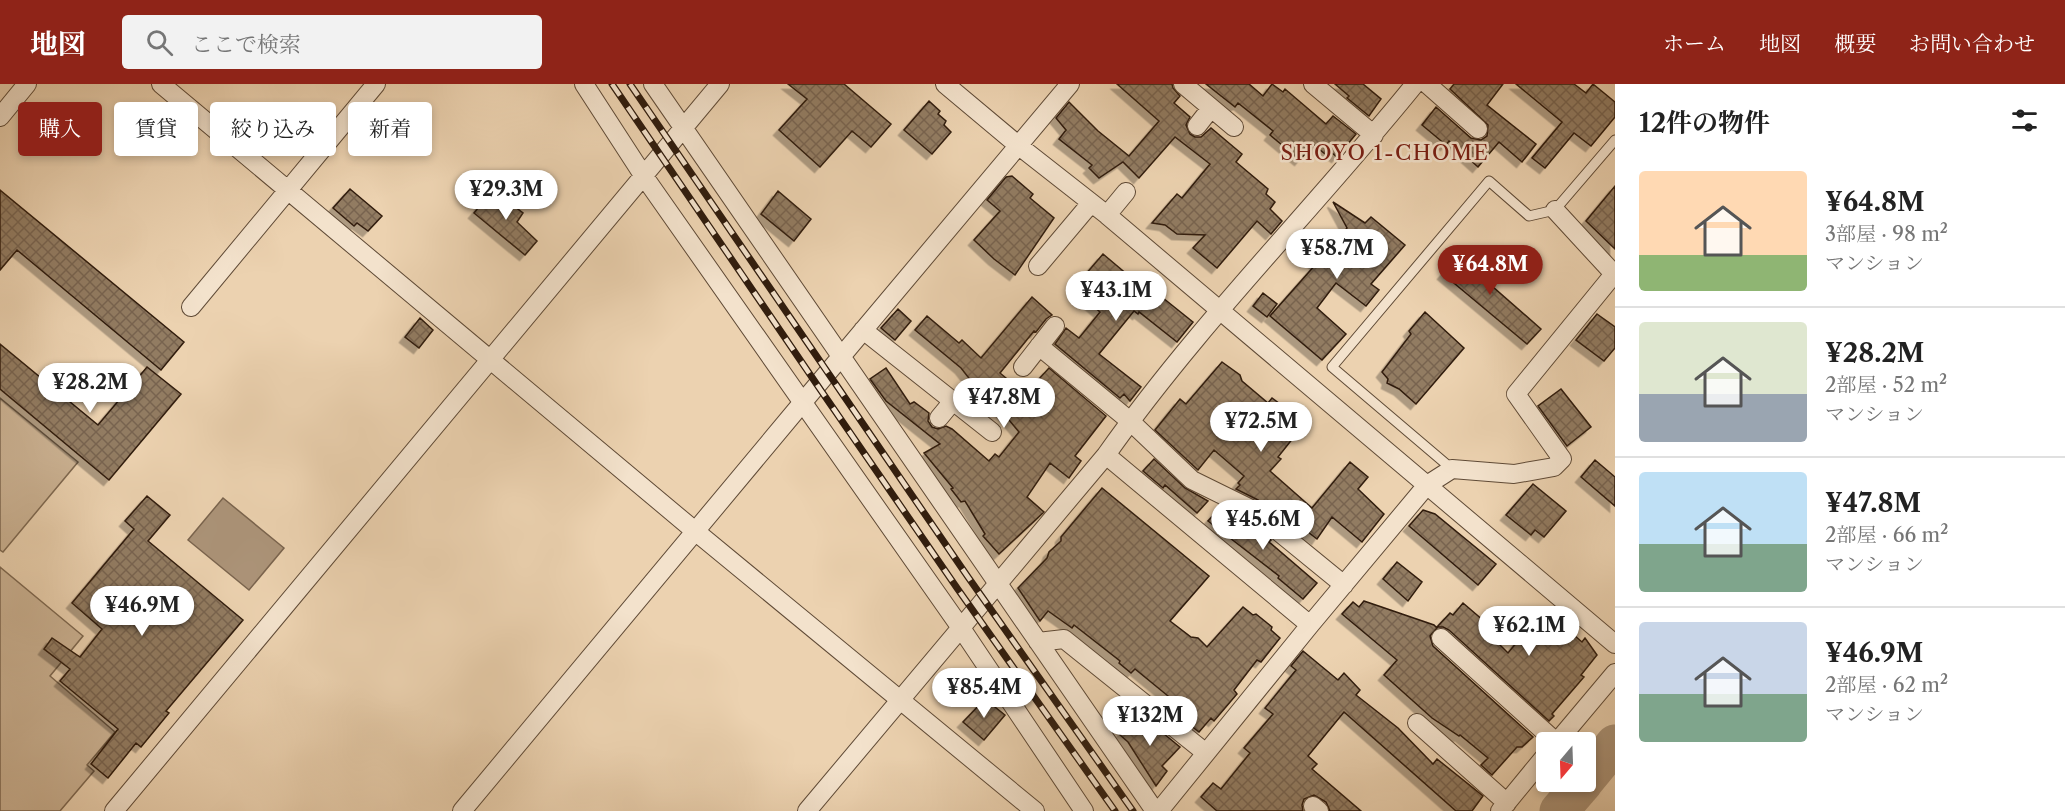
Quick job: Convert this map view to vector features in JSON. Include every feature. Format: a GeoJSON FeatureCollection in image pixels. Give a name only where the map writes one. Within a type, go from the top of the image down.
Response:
{"type":"FeatureCollection","features":[{"type":"Feature","properties":{"kind":"street"},"geometry":{"type":"LineString","coordinates":[[0,117],[27,84]]}},
{"type":"Feature","properties":{"kind":"street"},"geometry":{"type":"LineString","coordinates":[[161,84],[695,531],[1035,811]]}},
{"type":"Feature","properties":{"kind":"street"},"geometry":{"type":"LineString","coordinates":[[191,307],[376,84]]}},
{"type":"Feature","properties":{"kind":"street"},"geometry":{"type":"LineString","coordinates":[[584,84],[644,175],[962,628],[1084,811]]}},
{"type":"Feature","properties":{"kind":"street"},"geometry":{"type":"LineString","coordinates":[[653,84],[1157,811],[1427,484],[1452,469],[1514,474],[1554,467],[1562,459],[1516,394],[1614,274],[1555,210]]}},
{"type":"Feature","properties":{"kind":"street"},"geometry":{"type":"LineString","coordinates":[[114,811],[720,84]]}},
{"type":"Feature","properties":{"kind":"street"},"geometry":{"type":"LineString","coordinates":[[945,84],[1018,146],[1107,215],[1615,644]]}},
{"type":"Feature","properties":{"kind":"street"},"geometry":{"type":"LineString","coordinates":[[462,811],[1070,84]]}},
{"type":"Feature","properties":{"kind":"street"},"geometry":{"type":"LineString","coordinates":[[1183,84],[1234,127]]}},
{"type":"Feature","properties":{"kind":"street"},"geometry":{"type":"LineString","coordinates":[[1313,84],[1374,135]]}},
{"type":"Feature","properties":{"kind":"street"},"geometry":{"type":"LineString","coordinates":[[807,811],[1106,455],[1130,421],[1220,311],[1374,135],[1415,84]]}},
{"type":"Feature","properties":{"kind":"street"},"geometry":{"type":"LineString","coordinates":[[1427,84],[1478,129]]}},
{"type":"Feature","properties":{"kind":"street"},"geometry":{"type":"LineString","coordinates":[[1197,126],[1211,108]]}},
{"type":"Feature","properties":{"kind":"street"},"geometry":{"type":"LineString","coordinates":[[1107,215],[1126,192]]}},
{"type":"Feature","properties":{"kind":"street"},"geometry":{"type":"LineString","coordinates":[[1038,266],[1091,203]]}},
{"type":"Feature","properties":{"kind":"street"},"geometry":{"type":"LineString","coordinates":[[1023,367],[1054,326]]}},
{"type":"Feature","properties":{"kind":"street"},"geometry":{"type":"LineString","coordinates":[[863,330],[992,432]]}},
{"type":"Feature","properties":{"kind":"street"},"geometry":{"type":"LineString","coordinates":[[1039,346],[1130,421],[1192,480],[1251,509],[1344,585]]}},
{"type":"Feature","properties":{"kind":"street"},"geometry":{"type":"LineString","coordinates":[[939,418],[953,401]]}},
{"type":"Feature","properties":{"kind":"street"},"geometry":{"type":"LineString","coordinates":[[1106,455],[1310,625]]}},
{"type":"Feature","properties":{"kind":"street"},"geometry":{"type":"LineString","coordinates":[[1441,638],[1546,732]]}},
{"type":"Feature","properties":{"kind":"street"},"geometry":{"type":"LineString","coordinates":[[1038,642],[1064,639],[1206,753]]}},
{"type":"Feature","properties":{"kind":"street"},"geometry":{"type":"LineString","coordinates":[[1565,732],[1615,673]]}},
{"type":"Feature","properties":{"kind":"street"},"geometry":{"type":"LineString","coordinates":[[1417,723],[1503,807],[1536,767]]}},
{"type":"Feature","properties":{"kind":"lane"},"geometry":{"type":"LineString","coordinates":[[1452,469],[1332,367],[1489,181],[1529,216],[1555,210],[1615,140]]}},
{"type":"Feature","properties":{"kind":"shaded area"},"geometry":{"type":"Polygon","coordinates":[[[0,398],[78,462],[3,552],[0,550],[0,398]]]}},
{"type":"Feature","properties":{"kind":"shaded area"},"geometry":{"type":"Polygon","coordinates":[[[223,498],[284,548],[249,590],[188,540],[223,498]]]}},
{"type":"Feature","properties":{"kind":"shaded area"},"geometry":{"type":"Polygon","coordinates":[[[0,567],[83,636],[50,676],[115,732],[87,765],[94,771],[60,811],[0,811],[0,567]]]}},
{"type":"Feature","properties":{"kind":"building"},"geometry":{"type":"Polygon","coordinates":[[[788,84],[844,84],[891,124],[871,147],[852,131],[820,167],[779,130],[807,99],[788,84]]]}},
{"type":"Feature","properties":{"kind":"building"},"geometry":{"type":"Polygon","coordinates":[[[1117,84],[1172,84],[1180,96],[1174,103],[1190,117],[1186,125],[1190,134],[1201,137],[1211,128],[1242,154],[1236,162],[1268,189],[1266,194],[1275,202],[1270,209],[1282,221],[1271,234],[1257,221],[1217,268],[1193,248],[1205,235],[1177,234],[1165,225],[1152,223],[1177,194],[1182,198],[1210,164],[1175,137],[1139,178],[1123,162],[1099,178],[1089,168],[1092,165],[1059,139],[1066,130],[1056,118],[1069,102],[1098,131],[1129,156],[1159,121],[1117,84]]]}},
{"type":"Feature","properties":{"kind":"building"},"geometry":{"type":"Polygon","coordinates":[[[1206,84],[1249,84],[1263,96],[1272,84],[1283,92],[1285,89],[1326,124],[1333,116],[1356,134],[1337,157],[1328,150],[1325,154],[1313,144],[1300,160],[1270,135],[1273,131],[1238,103],[1235,107],[1206,84]]]}},
{"type":"Feature","properties":{"kind":"building"},"geometry":{"type":"Polygon","coordinates":[[[1335,84],[1363,84],[1381,99],[1369,116],[1347,98],[1349,96],[1335,84]]]}},
{"type":"Feature","properties":{"kind":"building"},"geometry":{"type":"Polygon","coordinates":[[[1454,84],[1503,84],[1487,105],[1536,144],[1522,162],[1499,142],[1478,167],[1449,141],[1446,145],[1422,125],[1436,107],[1471,138],[1481,140],[1487,136],[1488,125],[1450,89],[1454,84]]]}},
{"type":"Feature","properties":{"kind":"building"},"geometry":{"type":"Polygon","coordinates":[[[1516,84],[1574,84],[1586,93],[1593,84],[1615,102],[1615,117],[1591,146],[1574,133],[1545,168],[1532,158],[1562,122],[1516,84]]]}},
{"type":"Feature","properties":{"kind":"building"},"geometry":{"type":"Polygon","coordinates":[[[929,101],[940,111],[938,114],[946,121],[944,125],[951,132],[932,154],[904,130],[929,101]]]}},
{"type":"Feature","properties":{"kind":"building"},"geometry":{"type":"Polygon","coordinates":[[[1012,176],[1033,194],[1030,198],[1054,218],[1015,275],[974,240],[1000,211],[987,200],[1006,177],[1012,176]]]}},
{"type":"Feature","properties":{"kind":"building"},"geometry":{"type":"Polygon","coordinates":[[[1615,186],[1615,249],[1586,221],[1615,186]]]}},
{"type":"Feature","properties":{"kind":"building"},"geometry":{"type":"Polygon","coordinates":[[[350,189],[382,216],[368,231],[357,223],[354,226],[333,208],[350,189]]]}},
{"type":"Feature","properties":{"kind":"building"},"geometry":{"type":"Polygon","coordinates":[[[0,190],[184,342],[161,370],[17,250],[0,270],[0,190]]]}},
{"type":"Feature","properties":{"kind":"building"},"geometry":{"type":"Polygon","coordinates":[[[493,190],[523,213],[517,222],[537,241],[525,255],[474,213],[493,190]]]}},
{"type":"Feature","properties":{"kind":"building"},"geometry":{"type":"Polygon","coordinates":[[[778,191],[811,219],[794,241],[761,214],[778,191]]]}},
{"type":"Feature","properties":{"kind":"building"},"geometry":{"type":"Polygon","coordinates":[[[1333,202],[1365,223],[1371,217],[1405,245],[1371,284],[1379,290],[1366,306],[1336,283],[1317,308],[1346,334],[1322,360],[1270,316],[1316,264],[1299,249],[1310,235],[1329,250],[1347,228],[1333,202]]]}},
{"type":"Feature","properties":{"kind":"building"},"geometry":{"type":"Polygon","coordinates":[[[1464,250],[1488,272],[1484,279],[1541,329],[1527,344],[1443,274],[1464,250]]]}},
{"type":"Feature","properties":{"kind":"building"},"geometry":{"type":"Polygon","coordinates":[[[1103,254],[1160,302],[1163,298],[1193,322],[1177,342],[1139,312],[1138,314],[1134,311],[1099,354],[1141,387],[1130,401],[1124,394],[1120,398],[1055,344],[1066,328],[1079,338],[1100,312],[1073,289],[1103,254]]]}},
{"type":"Feature","properties":{"kind":"building"},"geometry":{"type":"Polygon","coordinates":[[[1263,293],[1277,304],[1267,317],[1253,306],[1263,293]]]}},
{"type":"Feature","properties":{"kind":"building"},"geometry":{"type":"Polygon","coordinates":[[[1032,297],[1052,315],[1036,332],[1034,331],[1000,373],[1025,394],[1049,368],[1106,416],[1075,456],[1081,461],[1069,478],[1050,463],[1027,497],[1044,512],[999,554],[983,536],[985,534],[965,501],[961,502],[951,489],[953,488],[924,453],[940,444],[886,401],[870,379],[886,368],[910,404],[914,402],[929,413],[928,421],[932,427],[938,429],[946,426],[952,429],[989,461],[995,454],[999,457],[1019,432],[989,396],[986,400],[961,368],[915,330],[927,316],[959,343],[962,340],[981,358],[1032,297]]]}},
{"type":"Feature","properties":{"kind":"building"},"geometry":{"type":"Polygon","coordinates":[[[898,309],[911,321],[895,340],[881,328],[898,309]]]}},
{"type":"Feature","properties":{"kind":"building"},"geometry":{"type":"Polygon","coordinates":[[[1425,312],[1464,348],[1416,404],[1399,389],[1387,383],[1388,379],[1382,372],[1411,334],[1409,331],[1425,312]]]}},
{"type":"Feature","properties":{"kind":"building"},"geometry":{"type":"Polygon","coordinates":[[[1597,314],[1615,327],[1615,348],[1604,361],[1576,340],[1597,314]]]}},
{"type":"Feature","properties":{"kind":"building"},"geometry":{"type":"Polygon","coordinates":[[[420,318],[433,330],[419,348],[405,337],[420,318]]]}},
{"type":"Feature","properties":{"kind":"building"},"geometry":{"type":"Polygon","coordinates":[[[0,344],[98,425],[147,367],[181,394],[109,480],[0,389],[0,344]]]}},
{"type":"Feature","properties":{"kind":"building"},"geometry":{"type":"Polygon","coordinates":[[[1222,362],[1240,375],[1242,381],[1268,403],[1272,398],[1284,407],[1282,411],[1301,428],[1278,457],[1281,459],[1270,471],[1312,508],[1350,462],[1368,477],[1358,489],[1384,514],[1362,542],[1332,517],[1317,539],[1291,519],[1287,524],[1258,500],[1236,489],[1244,476],[1214,450],[1198,470],[1155,430],[1180,399],[1186,404],[1222,362]]]}},
{"type":"Feature","properties":{"kind":"building"},"geometry":{"type":"Polygon","coordinates":[[[1561,389],[1591,427],[1567,446],[1538,406],[1561,389]]]}},
{"type":"Feature","properties":{"kind":"building"},"geometry":{"type":"Polygon","coordinates":[[[1154,459],[1185,488],[1208,501],[1197,513],[1165,485],[1163,488],[1143,471],[1154,459]]]}},
{"type":"Feature","properties":{"kind":"building"},"geometry":{"type":"Polygon","coordinates":[[[1595,460],[1615,477],[1615,506],[1581,477],[1595,460]]]}},
{"type":"Feature","properties":{"kind":"building"},"geometry":{"type":"Polygon","coordinates":[[[1533,484],[1566,511],[1544,537],[1535,530],[1531,535],[1506,515],[1533,484]]]}},
{"type":"Feature","properties":{"kind":"building"},"geometry":{"type":"Polygon","coordinates":[[[1102,488],[1209,576],[1170,621],[1191,637],[1198,638],[1207,647],[1243,607],[1272,627],[1271,630],[1280,638],[1261,662],[1257,660],[1234,690],[1237,694],[1214,721],[1211,718],[1199,732],[1162,703],[1168,696],[1135,669],[1131,673],[1119,663],[1120,661],[1074,625],[1072,628],[1048,611],[1040,621],[1018,588],[1047,558],[1049,552],[1061,541],[1061,537],[1102,488]]]}},
{"type":"Feature","properties":{"kind":"building"},"geometry":{"type":"Polygon","coordinates":[[[147,496],[170,515],[148,541],[243,620],[166,711],[169,713],[141,747],[136,743],[108,778],[91,764],[118,729],[60,681],[70,669],[44,649],[52,638],[80,657],[102,629],[72,603],[134,529],[125,521],[147,496]]]}},
{"type":"Feature","properties":{"kind":"building"},"geometry":{"type":"Polygon","coordinates":[[[1221,507],[1245,519],[1317,583],[1303,599],[1278,578],[1279,576],[1208,521],[1221,507]]]}},
{"type":"Feature","properties":{"kind":"building"},"geometry":{"type":"Polygon","coordinates":[[[1423,510],[1435,514],[1496,564],[1478,585],[1409,526],[1423,510]]]}},
{"type":"Feature","properties":{"kind":"building"},"geometry":{"type":"Polygon","coordinates":[[[1397,562],[1422,582],[1408,601],[1383,579],[1397,562]]]}},
{"type":"Feature","properties":{"kind":"building"},"geometry":{"type":"Polygon","coordinates":[[[1364,601],[1434,625],[1437,628],[1430,636],[1433,646],[1533,737],[1522,747],[1517,747],[1492,775],[1481,765],[1488,758],[1460,735],[1432,718],[1384,675],[1397,660],[1342,614],[1353,602],[1359,607],[1364,601]]]}},
{"type":"Feature","properties":{"kind":"building"},"geometry":{"type":"Polygon","coordinates":[[[1463,603],[1484,621],[1480,625],[1508,653],[1544,609],[1582,642],[1585,638],[1597,655],[1581,675],[1584,677],[1552,714],[1554,716],[1549,721],[1449,630],[1437,627],[1450,613],[1453,615],[1463,603]]]}},
{"type":"Feature","properties":{"kind":"building"},"geometry":{"type":"Polygon","coordinates":[[[1303,651],[1338,680],[1344,673],[1360,690],[1356,695],[1398,728],[1433,764],[1437,759],[1483,796],[1472,811],[1456,811],[1344,712],[1308,756],[1317,764],[1312,769],[1361,811],[1330,811],[1326,802],[1314,795],[1304,799],[1303,811],[1217,811],[1201,797],[1213,783],[1221,789],[1250,753],[1244,748],[1273,714],[1265,708],[1296,670],[1291,666],[1303,651]]]}},
{"type":"Feature","properties":{"kind":"building"},"geometry":{"type":"Polygon","coordinates":[[[985,699],[1005,715],[984,740],[963,722],[985,699]]]}},
{"type":"Feature","properties":{"kind":"building"},"geometry":{"type":"Polygon","coordinates":[[[1135,716],[1144,724],[1147,720],[1180,747],[1162,766],[1167,771],[1156,786],[1128,742],[1120,735],[1135,716]]]}},
{"type":"Feature","properties":{"kind":"waterway"},"geometry":{"type":"LineString","coordinates":[[1596,767],[1615,744]]}},
{"type":"Feature","properties":{"kind":"waterway"},"geometry":{"type":"LineString","coordinates":[[1559,811],[1575,792]]}},
{"type":"Feature","properties":{"kind":"railway"},"geometry":{"type":"LineString","coordinates":[[612,84],[957,588],[1115,811]]}},
{"type":"Feature","properties":{"kind":"railway"},"geometry":{"type":"LineString","coordinates":[[630,84],[968,577],[1133,811]]}},
{"type":"Feature","properties":{"kind":"district","name":"SHOYO 1-CHOME"},"geometry":{"type":"Point","coordinates":[1385,153]}}]}
